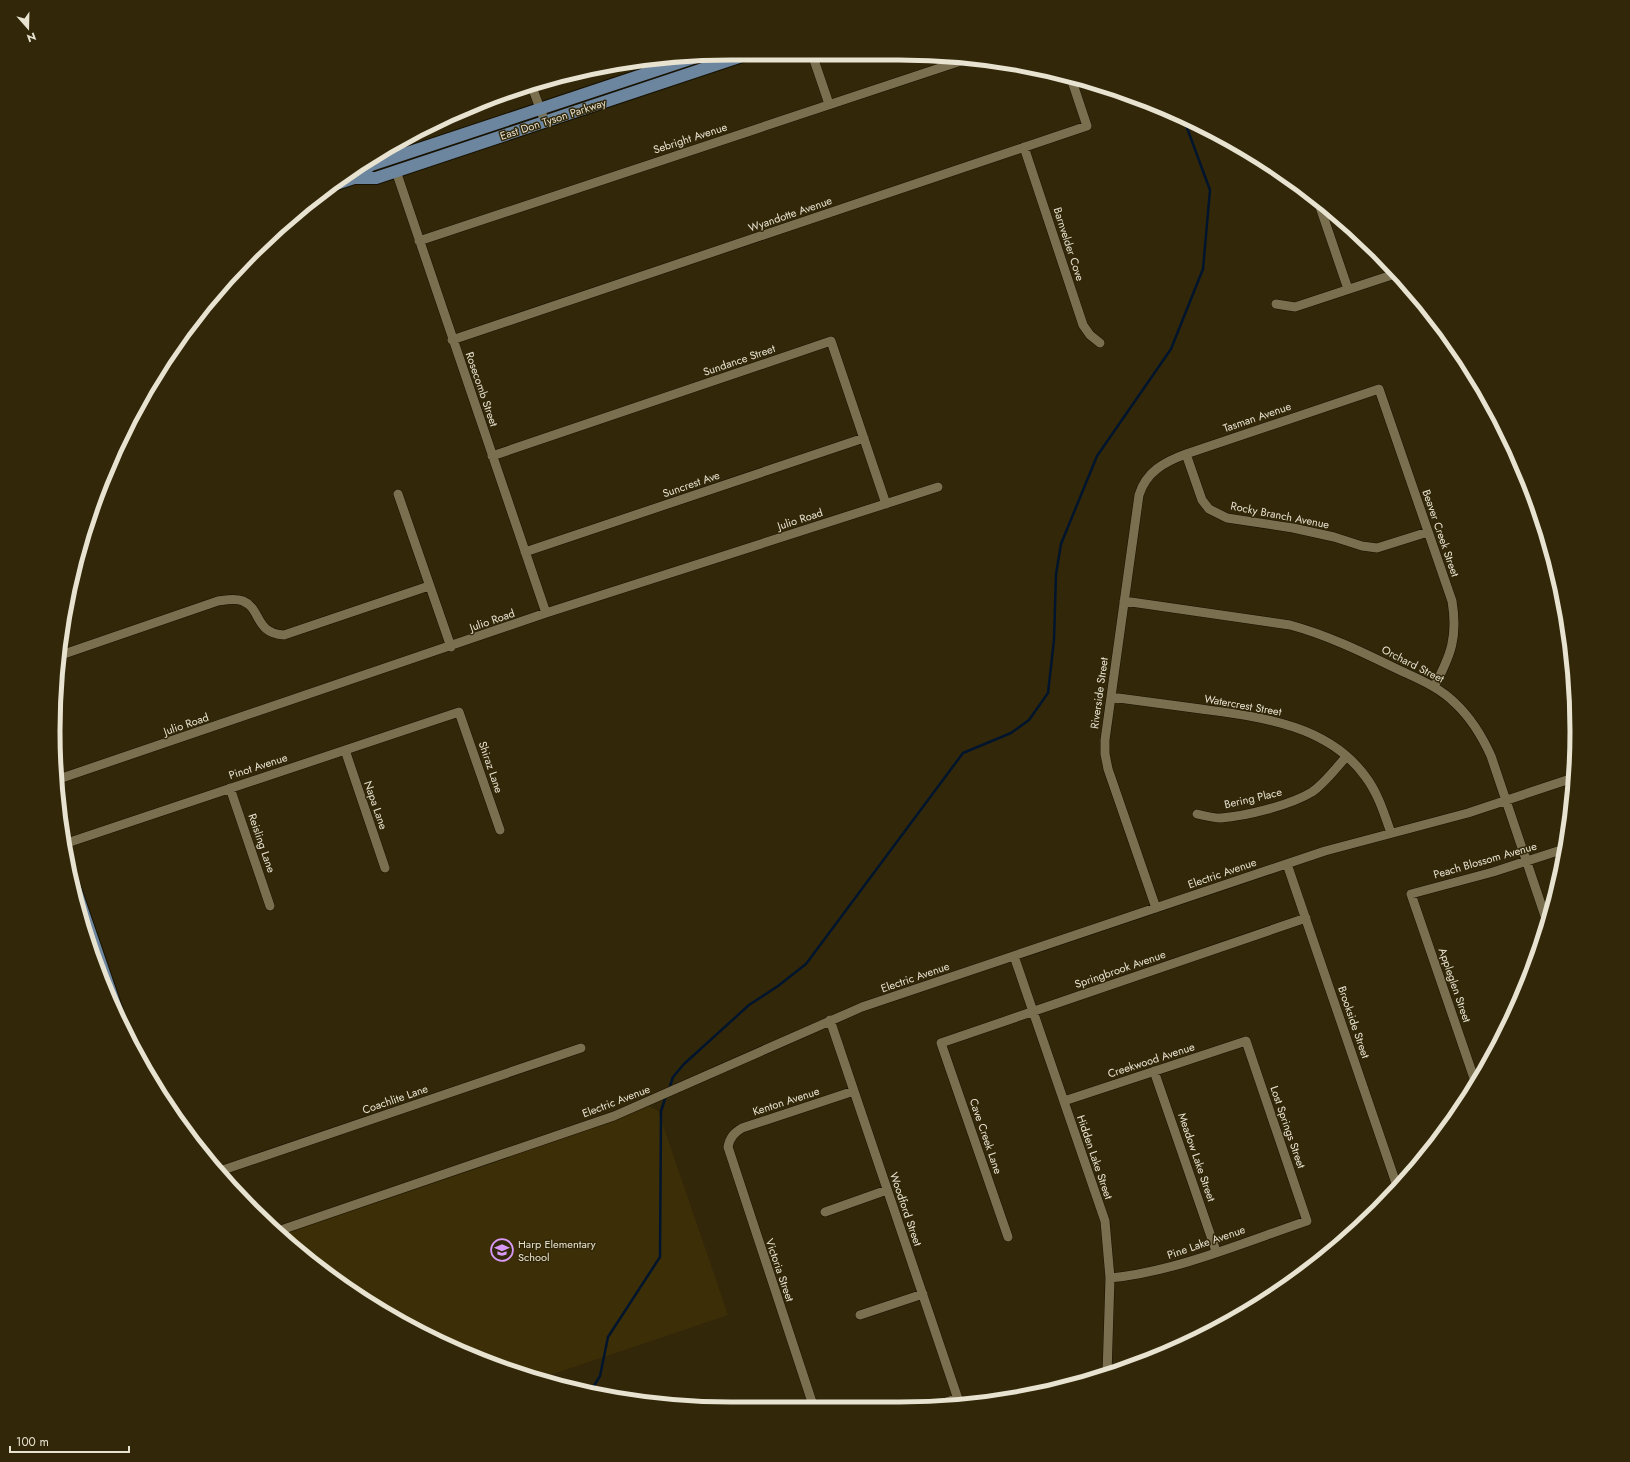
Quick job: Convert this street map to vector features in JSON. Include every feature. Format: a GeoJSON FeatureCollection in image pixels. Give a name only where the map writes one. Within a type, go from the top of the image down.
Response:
{"type":"FeatureCollection","features":[{"type":"Feature","properties":{"kind":"main road","name":"East Don Tyson Parkway"},"geometry":{"type":"LineString","coordinates":[[349,180],[354,178],[376,178],[730,60]]}},
{"type":"Feature","properties":{"kind":"main road","name":"East Don Tyson Parkway"},"geometry":{"type":"LineString","coordinates":[[354,178],[371,165],[393,152],[541,109],[646,67],[660,64]]}},
{"type":"Feature","properties":{"kind":"street"},"geometry":{"type":"LineString","coordinates":[[814,60],[829,104]]}},
{"type":"Feature","properties":{"kind":"street","name":"Sebright Avenue"},"geometry":{"type":"LineString","coordinates":[[419,241],[956,63]]}},
{"type":"Feature","properties":{"kind":"street","name":"Wyandotte Avenue"},"geometry":{"type":"LineString","coordinates":[[452,340],[1087,126],[1073,83]]}},
{"type":"Feature","properties":{"kind":"street"},"geometry":{"type":"LineString","coordinates":[[534,90],[545,122]]}},
{"type":"Feature","properties":{"kind":"street","name":"Barnvelder Cove"},"geometry":{"type":"LineString","coordinates":[[1024,147],[1083,325],[1090,335],[1100,344]]}},
{"type":"Feature","properties":{"kind":"street","name":"Rosecomb Street"},"geometry":{"type":"LineString","coordinates":[[396,171],[452,340],[546,613]]}},
{"type":"Feature","properties":{"kind":"street"},"geometry":{"type":"LineString","coordinates":[[1321,211],[1348,290]]}},
{"type":"Feature","properties":{"kind":"street"},"geometry":{"type":"LineString","coordinates":[[1276,304],[1295,307],[1390,276]]}},
{"type":"Feature","properties":{"kind":"street","name":"Sundance Street"},"geometry":{"type":"LineString","coordinates":[[492,456],[831,341],[886,504]]}},
{"type":"Feature","properties":{"kind":"street","name":"Tasman Avenue"},"geometry":{"type":"LineString","coordinates":[[1148,477],[1158,467],[1186,454],[1379,388]]}},
{"type":"Feature","properties":{"kind":"street","name":"Beaver Creek Street"},"geometry":{"type":"LineString","coordinates":[[1379,388],[1452,601],[1455,619],[1453,640],[1449,659],[1434,687]]}},
{"type":"Feature","properties":{"kind":"street","name":"Suncrest Ave"},"geometry":{"type":"LineString","coordinates":[[525,552],[864,438]]}},
{"type":"Feature","properties":{"kind":"street","name":"Rocky Branch Avenue"},"geometry":{"type":"LineString","coordinates":[[1186,454],[1202,500],[1210,509],[1227,518],[1293,528],[1334,537],[1362,546],[1377,548],[1428,532]]}},
{"type":"Feature","properties":{"kind":"street","name":"Riverside Street"},"geometry":{"type":"LineString","coordinates":[[1148,477],[1139,495],[1105,740],[1105,754],[1156,908]]}},
{"type":"Feature","properties":{"kind":"street","name":"Julio Road"},"geometry":{"type":"LineString","coordinates":[[61,778],[451,647],[546,613],[938,487]]}},
{"type":"Feature","properties":{"kind":"street"},"geometry":{"type":"LineString","coordinates":[[398,494],[451,647]]}},
{"type":"Feature","properties":{"kind":"street"},"geometry":{"type":"LineString","coordinates":[[65,653],[218,601],[236,600],[244,602],[253,611],[264,628],[274,634],[284,635],[429,586]]}},
{"type":"Feature","properties":{"kind":"street","name":"Orchard Street"},"geometry":{"type":"LineString","coordinates":[[1124,601],[1290,625],[1313,632],[1336,640],[1434,687],[1455,702],[1470,719],[1483,738],[1544,914]]}},
{"type":"Feature","properties":{"kind":"street","name":"Watercrest Street"},"geometry":{"type":"LineString","coordinates":[[1111,697],[1255,717],[1280,722],[1306,732],[1330,744],[1364,774],[1374,791],[1391,833]]}},
{"type":"Feature","properties":{"kind":"street","name":"Pinot Avenue"},"geometry":{"type":"LineString","coordinates":[[70,842],[459,712]]}},
{"type":"Feature","properties":{"kind":"street","name":"Shiraz Lane"},"geometry":{"type":"LineString","coordinates":[[459,712],[500,830]]}},
{"type":"Feature","properties":{"kind":"street","name":"Napa Lane"},"geometry":{"type":"LineString","coordinates":[[345,750],[385,868]]}},
{"type":"Feature","properties":{"kind":"street","name":"Bering Place"},"geometry":{"type":"LineString","coordinates":[[1197,814],[1221,818],[1276,807],[1295,800],[1312,791],[1326,780],[1346,757]]}},
{"type":"Feature","properties":{"kind":"street","name":"Electric Avenue"},"geometry":{"type":"LineString","coordinates":[[283,1229],[645,1104],[862,1007],[1325,851],[1506,801],[1569,779]]}},
{"type":"Feature","properties":{"kind":"street","name":"Reisling Lane"},"geometry":{"type":"LineString","coordinates":[[230,788],[270,906]]}},
{"type":"Feature","properties":{"kind":"street","name":"Peach Blossom Avenue"},"geometry":{"type":"LineString","coordinates":[[1411,894],[1559,851]]}},
{"type":"Feature","properties":{"kind":"street","name":"Brookside Street"},"geometry":{"type":"LineString","coordinates":[[1287,864],[1395,1181]]}},
{"type":"Feature","properties":{"kind":"street","name":"Appleglen Street"},"geometry":{"type":"LineString","coordinates":[[1411,894],[1474,1077]]}},
{"type":"Feature","properties":{"kind":"street","name":"Springbrook Avenue"},"geometry":{"type":"LineString","coordinates":[[941,1043],[1306,918]]}},
{"type":"Feature","properties":{"kind":"street","name":"Hidden Lake Street"},"geometry":{"type":"LineString","coordinates":[[1014,956],[1105,1221],[1110,1278],[1107,1368]]}},
{"type":"Feature","properties":{"kind":"street","name":"Woodford Street"},"geometry":{"type":"LineString","coordinates":[[830,1020],[958,1399]]}},
{"type":"Feature","properties":{"kind":"street","name":"Creekwood Avenue"},"geometry":{"type":"LineString","coordinates":[[1064,1101],[1246,1041]]}},
{"type":"Feature","properties":{"kind":"street","name":"Lost Springs Street"},"geometry":{"type":"LineString","coordinates":[[1246,1041],[1307,1221]]}},
{"type":"Feature","properties":{"kind":"street","name":"Cave Creek Lane"},"geometry":{"type":"LineString","coordinates":[[941,1043],[1008,1237]]}},
{"type":"Feature","properties":{"kind":"street","name":"Coachlite Lane"},"geometry":{"type":"LineString","coordinates":[[224,1170],[581,1048]]}},
{"type":"Feature","properties":{"kind":"street","name":"Meadow Lake Street"},"geometry":{"type":"LineString","coordinates":[[1154,1071],[1216,1251]]}},
{"type":"Feature","properties":{"kind":"street","name":"Kenton Avenue"},"geometry":{"type":"LineString","coordinates":[[729,1140],[734,1133],[742,1128],[854,1091]]}},
{"type":"Feature","properties":{"kind":"street","name":"Victoria Street"},"geometry":{"type":"LineString","coordinates":[[729,1140],[729,1154],[812,1402]]}},
{"type":"Feature","properties":{"kind":"street"},"geometry":{"type":"LineString","coordinates":[[824,1212],[887,1190]]}},
{"type":"Feature","properties":{"kind":"street","name":"Pine Lake Avenue"},"geometry":{"type":"LineString","coordinates":[[1110,1278],[1136,1276],[1165,1269],[1307,1221]]}},
{"type":"Feature","properties":{"kind":"street"},"geometry":{"type":"LineString","coordinates":[[860,1315],[923,1294]]}},
{"type":"Feature","properties":{"kind":"shaded area","name":"Harp Elementary School"},"geometry":{"type":"Polygon","coordinates":[[[645,1104],[658,1111],[728,1315],[547,1376],[474,1351],[434,1333],[395,1312],[358,1289],[323,1263],[283,1229],[645,1104]]]}},
{"type":"Feature","properties":{"kind":"waterway"},"geometry":{"type":"LineString","coordinates":[[669,1089],[673,1077],[684,1064],[749,1005],[778,986],[806,964],[963,753],[1011,733],[1029,720],[1048,693],[1054,640],[1056,574],[1061,544],[1097,456],[1171,349],[1203,269],[1210,190],[1186,124]]}},
{"type":"Feature","properties":{"kind":"waterway"},"geometry":{"type":"LineString","coordinates":[[593,1387],[600,1376],[608,1337],[660,1257],[661,1111],[666,1096]]}},
{"type":"Feature","properties":{"kind":"place","name":"Harp Elementary School"},"geometry":{"type":"Point","coordinates":[502,1250]}}]}
